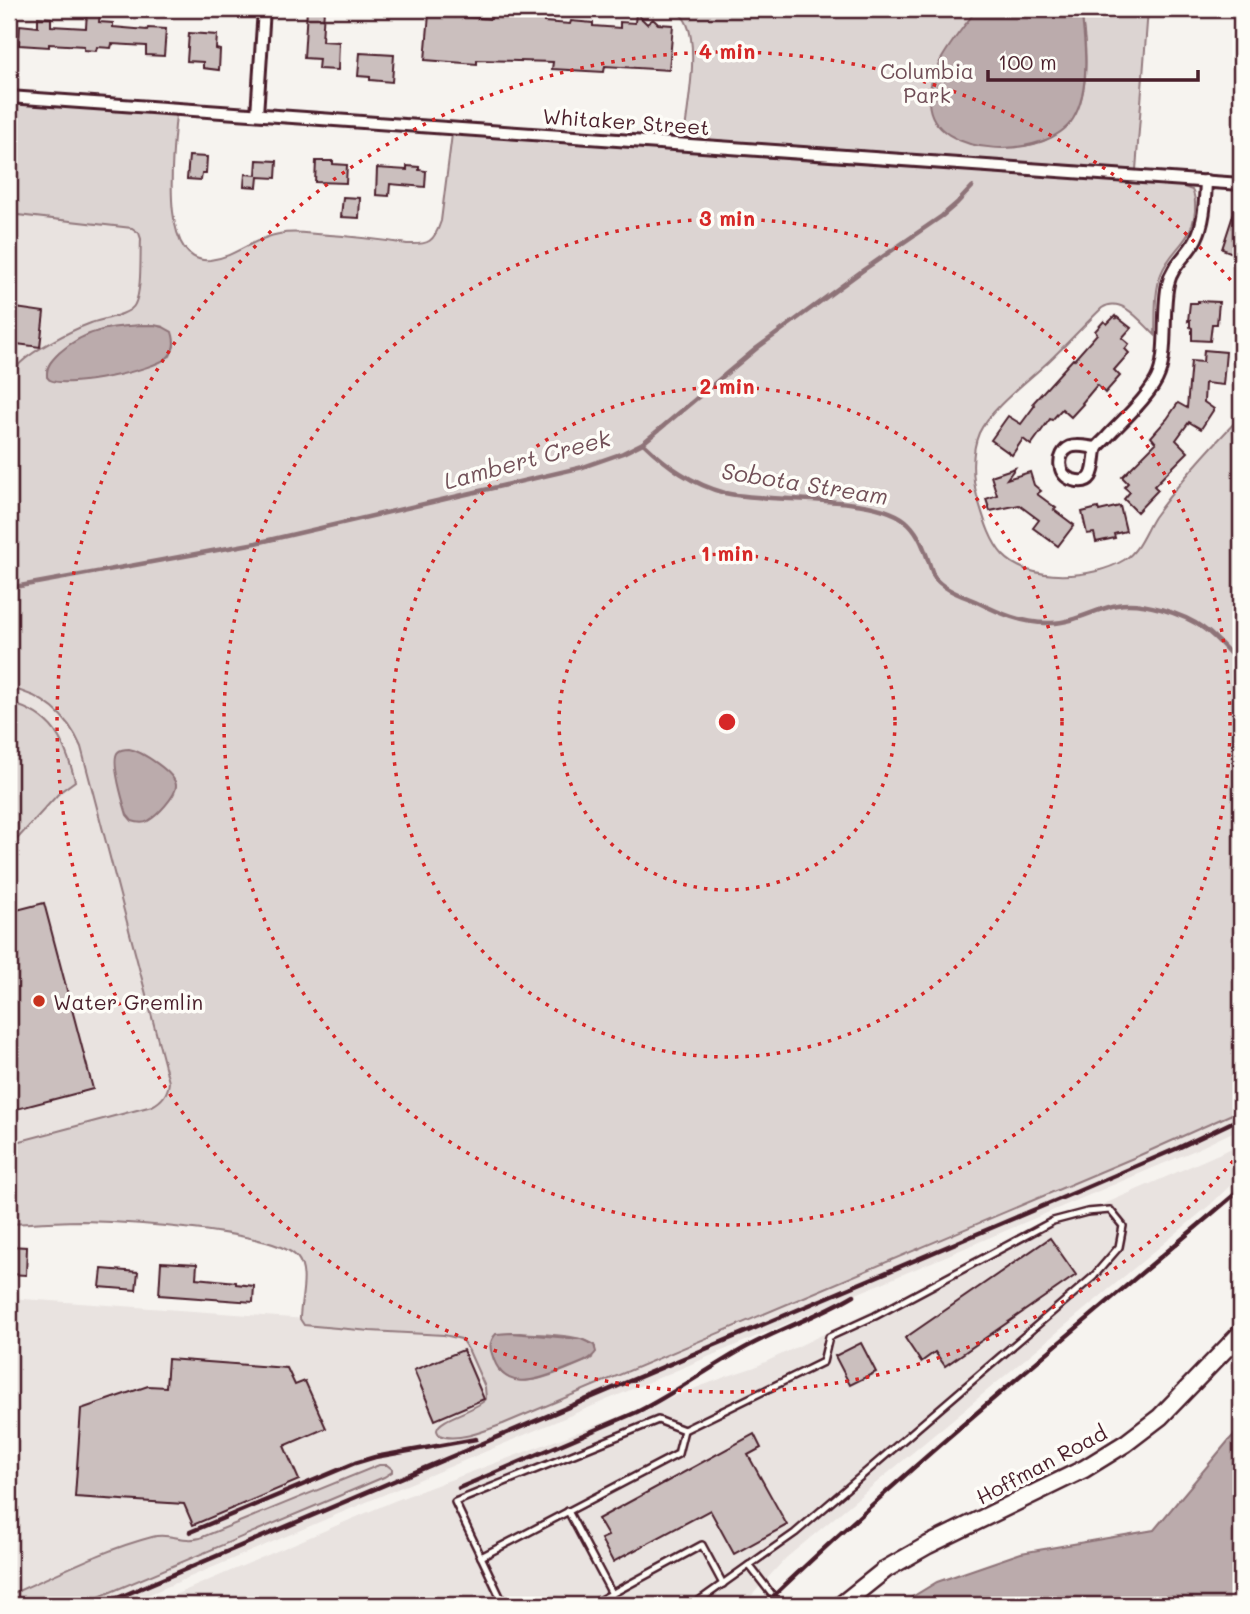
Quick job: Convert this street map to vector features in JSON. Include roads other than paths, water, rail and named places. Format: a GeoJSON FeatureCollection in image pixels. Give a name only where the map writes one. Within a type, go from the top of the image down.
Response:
{"type":"FeatureCollection","features":[{"type":"Feature","properties":{"kind":"street"},"geometry":{"type":"LineString","coordinates":[[257,114],[264,9]]}},
{"type":"Feature","properties":{"kind":"street","name":"Whitaker Street"},"geometry":{"type":"LineString","coordinates":[[9,97],[1241,184]]}},
{"type":"Feature","properties":{"kind":"street"},"geometry":{"type":"LineString","coordinates":[[1096,448],[1150,390],[1159,375],[1168,282],[1174,268],[1193,246],[1199,233],[1204,213],[1206,181]]}},
{"type":"Feature","properties":{"kind":"street","name":"Hoffman Road"},"geometry":{"type":"LineString","coordinates":[[841,1605],[886,1569],[928,1545],[1084,1469],[1126,1443],[1160,1417],[1241,1333]]}},
{"type":"Feature","properties":{"kind":"lane"},"geometry":{"type":"LineString","coordinates":[[504,1605],[455,1502],[659,1420],[684,1430],[823,1362],[829,1337],[875,1316],[1053,1221],[1087,1212],[1110,1210],[1123,1226],[1119,1247],[1093,1277],[795,1533],[693,1605]]}},
{"type":"Feature","properties":{"kind":"lane"},"geometry":{"type":"LineString","coordinates":[[481,1557],[678,1454],[684,1430]]}},
{"type":"Feature","properties":{"kind":"lane"},"geometry":{"type":"LineString","coordinates":[[568,1511],[612,1594]]}},
{"type":"Feature","properties":{"kind":"lane"},"geometry":{"type":"LineString","coordinates":[[591,1605],[702,1545],[723,1584]]}},
{"type":"Feature","properties":{"kind":"lane"},"geometry":{"type":"LineString","coordinates":[[748,1566],[780,1605]]}},
{"type":"Feature","properties":{"kind":"waterway","name":"Lambert Creek"},"geometry":{"type":"LineString","coordinates":[[9,588],[256,543],[583,467],[623,453],[643,443],[757,348],[942,216],[972,187]]}},
{"type":"Feature","properties":{"kind":"waterway","name":"Sobota Stream"},"geometry":{"type":"LineString","coordinates":[[643,443],[681,473],[702,485],[725,493],[849,503],[894,514],[909,524],[918,536],[938,582],[953,592],[1002,613],[1021,620],[1051,623],[1068,621],[1117,605],[1150,606],[1174,613],[1203,628],[1241,665]]}},
{"type":"Feature","properties":{"kind":"railway"},"geometry":{"type":"LineString","coordinates":[[101,1605],[1076,1192],[1241,1118]]}},
{"type":"Feature","properties":{"kind":"railway"},"geometry":{"type":"LineString","coordinates":[[764,1605],[939,1445],[1241,1189]]}},
{"type":"Feature","properties":{"kind":"railway"},"geometry":{"type":"LineString","coordinates":[[459,1488],[637,1412],[743,1349],[854,1295]]}},
{"type":"Feature","properties":{"kind":"railway"},"geometry":{"type":"LineString","coordinates":[[190,1532],[355,1463],[476,1439]]}},
{"type":"Feature","properties":{"kind":"place","name":"Water Gremlin"},"geometry":{"type":"Point","coordinates":[39,1001]}},
{"type":"Feature","properties":{"kind":"park label","name":"Columbia Park"},"geometry":{"type":"Point","coordinates":[927,82]}}]}
